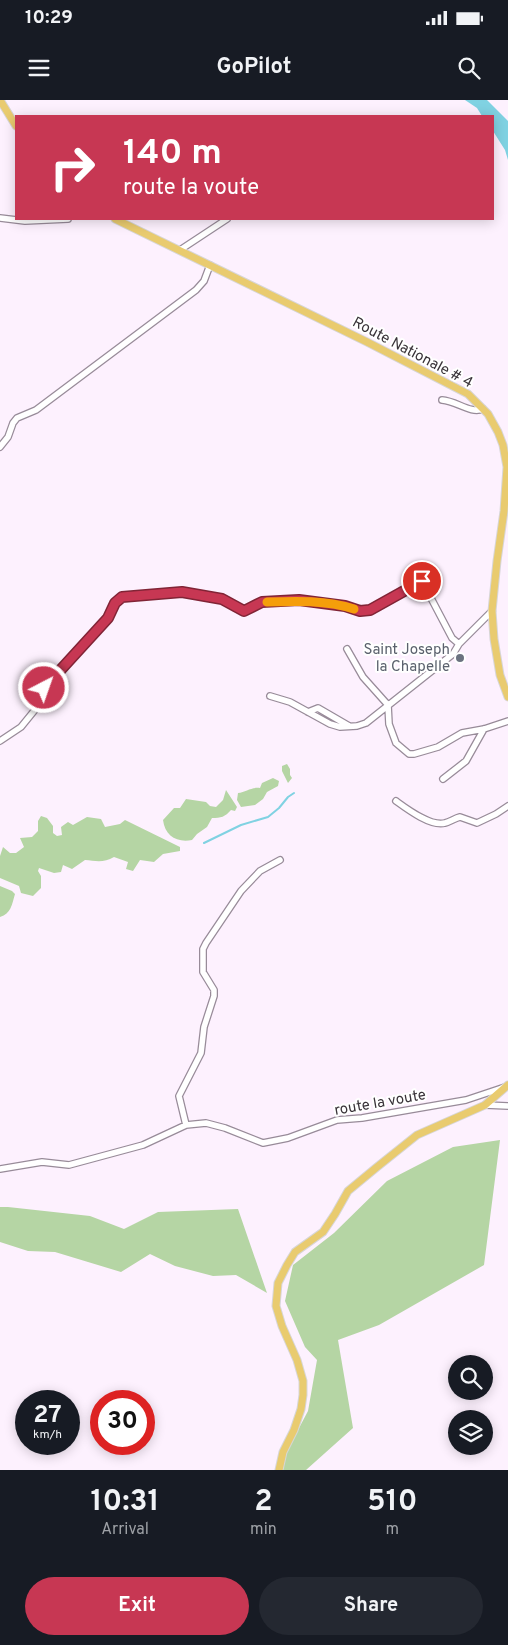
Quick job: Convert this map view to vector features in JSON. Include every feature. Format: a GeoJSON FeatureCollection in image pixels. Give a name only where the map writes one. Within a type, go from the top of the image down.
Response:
{"type":"FeatureCollection","features":[{"type":"Feature","properties":{"kind":"main road"},"geometry":{"type":"LineString","coordinates":[[0,100],[15,124]]}},
{"type":"Feature","properties":{"kind":"main road","name":"Route Nationale # 4"},"geometry":{"type":"LineString","coordinates":[[117,220],[468,394],[482,409],[498,432],[503,445],[507,467],[504,511],[492,611],[494,639],[500,674],[508,697]]}},
{"type":"Feature","properties":{"kind":"main road"},"geometry":{"type":"LineString","coordinates":[[279,1470],[283,1452],[294,1430],[301,1409],[303,1396],[303,1381],[297,1360],[282,1326],[276,1306],[278,1283],[295,1252],[323,1232],[348,1191],[417,1135],[485,1105],[508,1086]]}},
{"type":"Feature","properties":{"kind":"street"},"geometry":{"type":"LineString","coordinates":[[0,218],[25,222],[54,220]]}},
{"type":"Feature","properties":{"kind":"street"},"geometry":{"type":"LineString","coordinates":[[180,250],[225,220]]}},
{"type":"Feature","properties":{"kind":"street"},"geometry":{"type":"LineString","coordinates":[[0,447],[8,437],[17,418],[36,410],[196,290],[204,281],[210,265]]}},
{"type":"Feature","properties":{"kind":"street"},"geometry":{"type":"LineString","coordinates":[[442,400],[456,402],[472,411],[482,409]]}},
{"type":"Feature","properties":{"kind":"street"},"geometry":{"type":"LineString","coordinates":[[0,741],[21,727],[34,711],[44,688],[108,618],[115,603],[122,597],[182,592],[222,599],[244,611],[262,602],[299,600],[345,606],[365,611],[422,581],[452,638],[459,644]]}},
{"type":"Feature","properties":{"kind":"street"},"geometry":{"type":"LineString","coordinates":[[270,696],[290,702],[330,724],[340,727],[366,723],[454,654],[459,644],[492,611]]}},
{"type":"Feature","properties":{"kind":"street"},"geometry":{"type":"LineString","coordinates":[[347,650],[364,677],[388,705],[389,724],[396,743],[409,754],[438,747],[462,733],[484,729],[508,721]]}},
{"type":"Feature","properties":{"kind":"street"},"geometry":{"type":"LineString","coordinates":[[443,779],[466,761],[484,729]]}},
{"type":"Feature","properties":{"kind":"street"},"geometry":{"type":"LineString","coordinates":[[396,801],[430,822],[444,824],[460,817],[477,823],[508,806]]}},
{"type":"Feature","properties":{"kind":"street"},"geometry":{"type":"LineString","coordinates":[[186,1125],[179,1096],[201,1053],[204,1027],[214,996],[214,990],[203,972],[203,949],[241,891],[260,870],[280,860]]}},
{"type":"Feature","properties":{"kind":"street","name":"route la voute"},"geometry":{"type":"LineString","coordinates":[[0,1169],[42,1162],[70,1165],[143,1145],[186,1125],[206,1123],[232,1130],[263,1143],[288,1138],[337,1120],[362,1118],[466,1100],[508,1086]]}},
{"type":"Feature","properties":{"kind":"street"},"geometry":{"type":"LineString","coordinates":[[485,1105],[508,1106]]}},
{"type":"Feature","properties":{"kind":"green space"},"geometry":{"type":"Polygon","coordinates":[[[287,764],[292,778],[288,783],[282,771],[282,766],[287,764]]]}},
{"type":"Feature","properties":{"kind":"green space"},"geometry":{"type":"Polygon","coordinates":[[[273,778],[279,781],[278,786],[267,792],[263,799],[255,805],[241,807],[237,800],[238,793],[260,788],[262,783],[273,778]]]}},
{"type":"Feature","properties":{"kind":"green space"},"geometry":{"type":"Polygon","coordinates":[[[226,790],[237,807],[235,811],[231,810],[223,817],[212,818],[207,827],[192,840],[177,839],[166,830],[163,820],[174,808],[180,808],[186,799],[206,802],[210,806],[216,807],[223,800],[226,790]]]}},
{"type":"Feature","properties":{"kind":"green space"},"geometry":{"type":"Polygon","coordinates":[[[41,816],[47,818],[53,826],[53,833],[57,836],[62,835],[61,827],[68,822],[73,825],[87,817],[101,819],[105,827],[120,824],[125,820],[180,847],[180,851],[163,854],[154,862],[140,860],[133,871],[126,869],[128,862],[114,857],[103,861],[85,860],[72,869],[63,865],[61,872],[54,873],[39,868],[41,888],[33,896],[21,893],[19,886],[0,878],[0,856],[3,847],[10,853],[16,853],[24,847],[20,838],[32,837],[38,831],[38,821],[41,816]]]}},
{"type":"Feature","properties":{"kind":"green space"},"geometry":{"type":"Polygon","coordinates":[[[0,886],[15,894],[9,911],[0,917],[0,886]]]}},
{"type":"Feature","properties":{"kind":"green space"},"geometry":{"type":"Polygon","coordinates":[[[500,1140],[484,1265],[379,1325],[338,1340],[353,1428],[306,1470],[282,1470],[281,1462],[308,1411],[317,1360],[305,1347],[285,1301],[293,1265],[334,1233],[387,1181],[453,1147],[500,1140]]]}},
{"type":"Feature","properties":{"kind":"green space"},"geometry":{"type":"Polygon","coordinates":[[[0,1207],[90,1216],[124,1229],[158,1212],[238,1209],[267,1293],[236,1275],[213,1276],[175,1266],[150,1254],[121,1272],[55,1252],[28,1251],[0,1242],[0,1207]]]}},
{"type":"Feature","properties":{"kind":"water"},"geometry":{"type":"Polygon","coordinates":[[[465,100],[487,100],[508,121],[508,160],[505,150],[494,133],[494,115],[481,115],[477,108],[465,100]]]}},
{"type":"Feature","properties":{"kind":"waterway"},"geometry":{"type":"LineString","coordinates":[[204,843],[241,825],[268,817],[294,793]]}},
{"type":"Feature","properties":{"kind":"slow traffic"},"geometry":{"type":"LineString","coordinates":[[267,602],[299,600],[345,606],[354,609]]}},
{"type":"Feature","properties":{"kind":"place","name":"Saint Joseph la Chapelle"},"geometry":{"type":"Point","coordinates":[460,658]}},
{"type":"Feature","properties":{"kind":"route"},"geometry":{"type":"LineString","coordinates":[[44,688],[71,657],[95,634],[108,618],[115,603],[122,597],[182,592],[222,599],[244,611],[262,602],[299,600],[345,606],[365,611],[422,581]]}}]}
